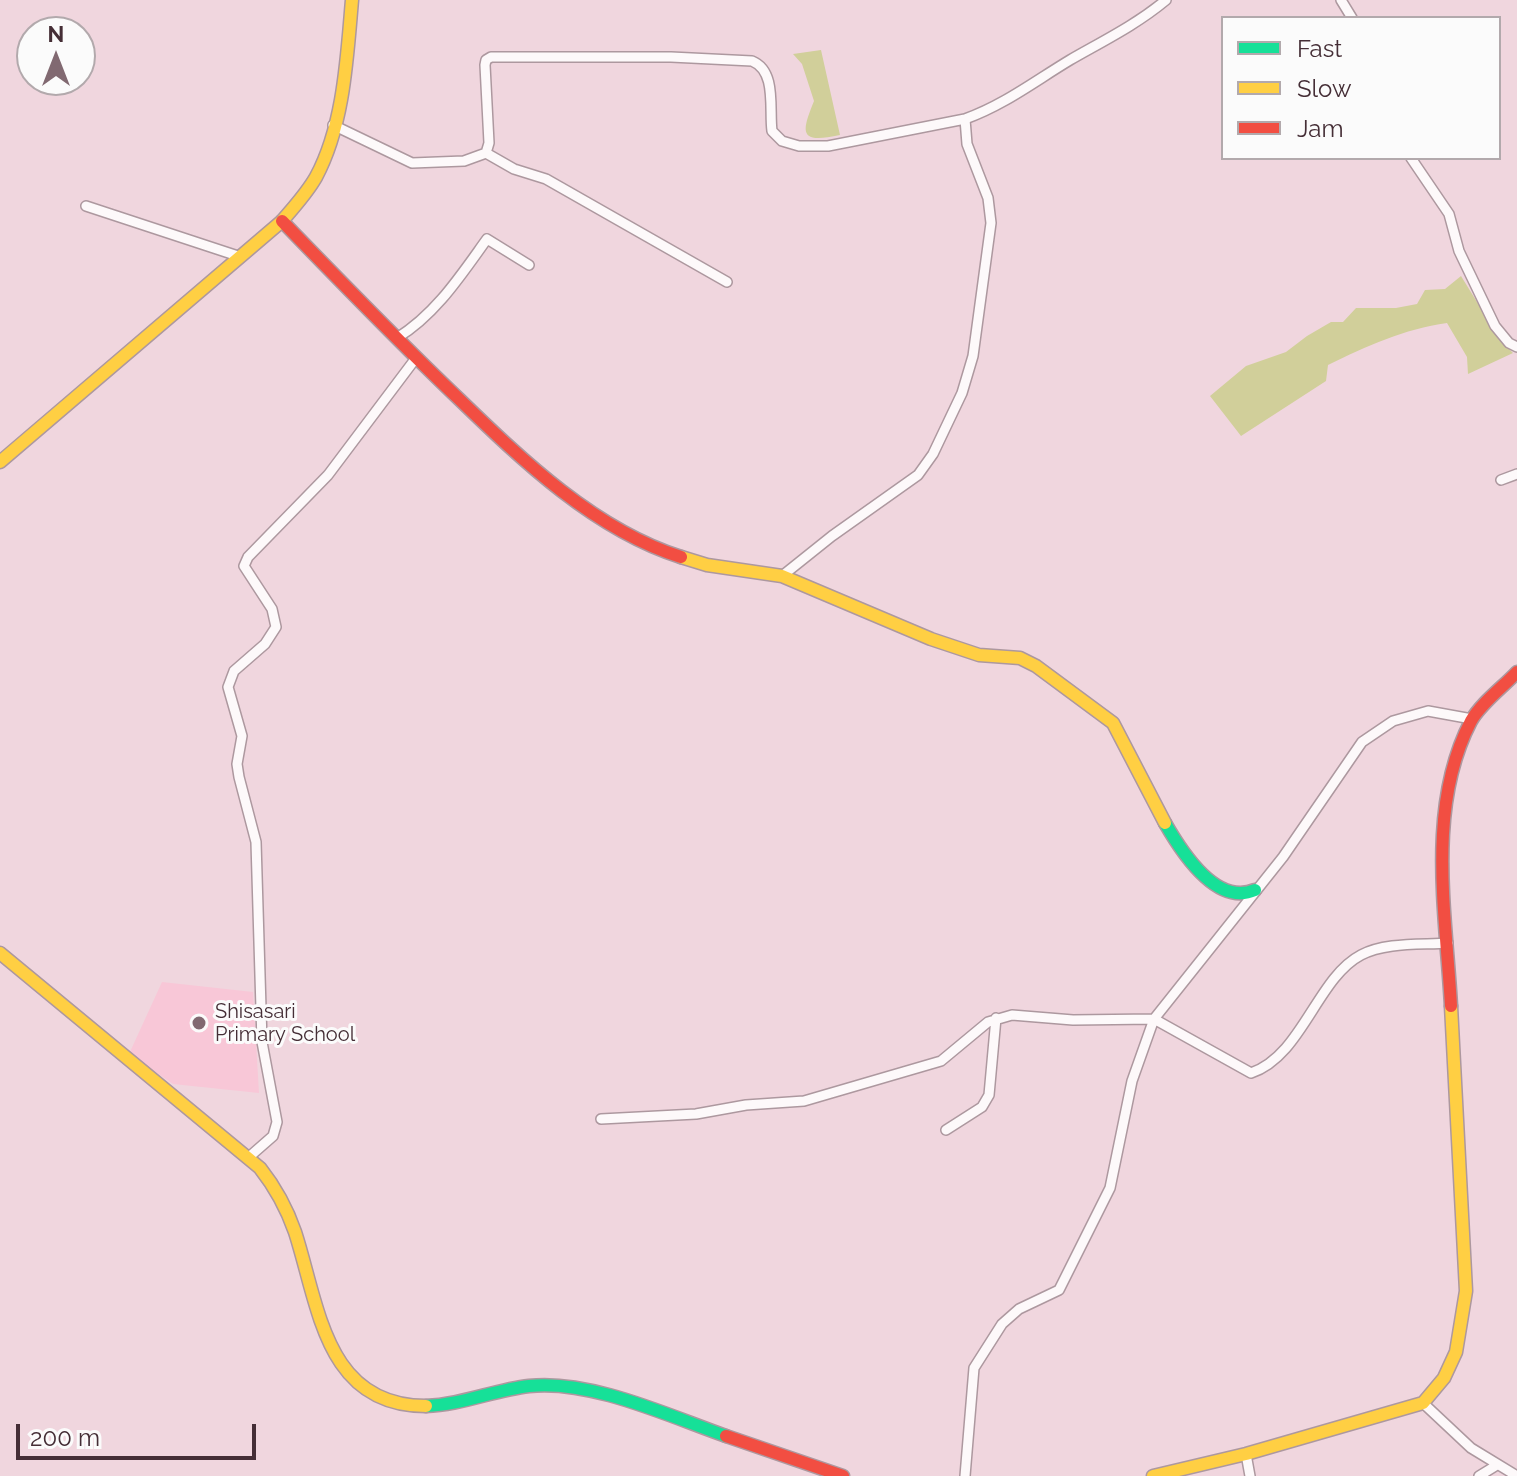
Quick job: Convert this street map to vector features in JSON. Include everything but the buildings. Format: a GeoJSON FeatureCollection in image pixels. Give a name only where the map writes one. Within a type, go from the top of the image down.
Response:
{"type":"FeatureCollection","features":[{"type":"Feature","properties":{"kind":"street"},"geometry":{"type":"LineString","coordinates":[[0,462],[282,221],[319,172],[333,125],[348,43],[352,0]]}},
{"type":"Feature","properties":{"kind":"street"},"geometry":{"type":"LineString","coordinates":[[486,153],[489,143],[485,65],[491,57],[671,57],[752,61],[759,64],[768,76],[772,131],[782,141],[799,146],[828,146],[965,119],[1008,101],[1070,60],[1132,26],[1166,0]]}},
{"type":"Feature","properties":{"kind":"street"},"geometry":{"type":"LineString","coordinates":[[782,576],[918,475],[933,454],[962,393],[973,356],[991,223],[988,198],[967,144],[965,119]]}},
{"type":"Feature","properties":{"kind":"street"},"geometry":{"type":"LineString","coordinates":[[333,125],[412,163],[464,161],[486,153],[514,169],[546,179],[727,282]]}},
{"type":"Feature","properties":{"kind":"street"},"geometry":{"type":"LineString","coordinates":[[1412,160],[1449,214],[1459,251],[1495,326],[1509,343],[1517,347]]}},
{"type":"Feature","properties":{"kind":"street"},"geometry":{"type":"LineString","coordinates":[[86,206],[241,257]]}},
{"type":"Feature","properties":{"kind":"street"},"geometry":{"type":"LineString","coordinates":[[282,221],[416,358],[522,460],[612,526],[662,551],[707,565],[782,576],[931,639],[979,655],[1020,658],[1036,666],[1113,723],[1152,802],[1178,846],[1203,877],[1228,890],[1246,894],[1255,890]]}},
{"type":"Feature","properties":{"kind":"street"},"geometry":{"type":"LineString","coordinates":[[397,338],[415,327],[434,308],[487,239],[529,265]]}},
{"type":"Feature","properties":{"kind":"street"},"geometry":{"type":"LineString","coordinates":[[249,1157],[273,1136],[277,1122],[262,1042],[256,842],[239,777],[242,736],[228,687],[234,671],[265,644],[276,627],[272,609],[244,566],[248,557],[328,475],[416,358]]}},
{"type":"Feature","properties":{"kind":"street"},"geometry":{"type":"LineString","coordinates":[[1501,480],[1517,474]]}},
{"type":"Feature","properties":{"kind":"street"},"geometry":{"type":"LineString","coordinates":[[1153,1476],[1246,1454],[1423,1403],[1440,1387],[1454,1364],[1466,1291],[1442,836],[1454,765],[1472,719],[1517,672]]}},
{"type":"Feature","properties":{"kind":"street"},"geometry":{"type":"LineString","coordinates":[[965,1476],[974,1368],[1002,1324],[1019,1309],[1059,1290],[1110,1188],[1132,1081],[1154,1019],[1283,857],[1362,742],[1393,721],[1428,711],[1472,719]]}},
{"type":"Feature","properties":{"kind":"street"},"geometry":{"type":"LineString","coordinates":[[601,1119],[696,1114],[746,1105],[804,1101],[941,1061],[996,1018],[1012,1015],[1073,1020],[1154,1019],[1251,1073],[1277,1056],[1297,1035],[1323,995],[1349,963],[1363,953],[1383,948],[1448,943]]}},
{"type":"Feature","properties":{"kind":"street"},"geometry":{"type":"LineString","coordinates":[[2,959],[249,1157],[269,1178],[286,1209],[329,1345],[351,1377],[377,1396],[411,1407],[481,1398],[531,1386],[560,1385],[600,1393],[843,1476]]}},
{"type":"Feature","properties":{"kind":"street"},"geometry":{"type":"LineString","coordinates":[[946,1130],[982,1107],[989,1095],[996,1018]]}},
{"type":"Feature","properties":{"kind":"street"},"geometry":{"type":"LineString","coordinates":[[1423,1403],[1471,1448],[1517,1476]]}},
{"type":"Feature","properties":{"kind":"street"},"geometry":{"type":"LineString","coordinates":[[1246,1454],[1250,1476]]}},
{"type":"Feature","properties":{"kind":"street"},"geometry":{"type":"LineString","coordinates":[[1479,1476],[1497,1465]]}},
{"type":"Feature","properties":{"kind":"shaded area"},"geometry":{"type":"Polygon","coordinates":[[[821,50],[840,135],[817,138],[807,133],[807,121],[814,101],[802,64],[793,54],[821,50]]]}},
{"type":"Feature","properties":{"kind":"shaded area"},"geometry":{"type":"Polygon","coordinates":[[[1461,276],[1501,341],[1513,353],[1468,374],[1467,357],[1447,323],[1401,334],[1328,365],[1326,381],[1241,436],[1210,396],[1246,366],[1286,352],[1331,322],[1343,322],[1356,308],[1396,308],[1417,304],[1425,290],[1445,289],[1461,276]]]}},
{"type":"Feature","properties":{"kind":"shaded area","name":"Shisasari Primary School"},"geometry":{"type":"Polygon","coordinates":[[[162,982],[253,992],[259,1093],[173,1084],[129,1054],[162,982]]]}},
{"type":"Feature","properties":{"kind":"traffic: fast"},"geometry":{"type":"LineString","coordinates":[[1165,823],[1190,861],[1214,884],[1227,891],[1241,893],[1255,890]]}},
{"type":"Feature","properties":{"kind":"traffic: fast"},"geometry":{"type":"LineString","coordinates":[[426,1406],[516,1388],[553,1385],[603,1393],[726,1436]]}},
{"type":"Feature","properties":{"kind":"traffic: slow"},"geometry":{"type":"LineString","coordinates":[[0,462],[282,221],[304,194],[316,177],[333,135],[346,67],[352,0]]}},
{"type":"Feature","properties":{"kind":"traffic: slow"},"geometry":{"type":"LineString","coordinates":[[681,557],[707,565],[782,576],[931,639],[979,655],[1020,658],[1036,666],[1113,723],[1165,823]]}},
{"type":"Feature","properties":{"kind":"traffic: slow"},"geometry":{"type":"LineString","coordinates":[[0,953],[260,1168],[288,1215],[320,1320],[346,1370],[366,1389],[392,1402],[426,1406]]}},
{"type":"Feature","properties":{"kind":"traffic: slow"},"geometry":{"type":"LineString","coordinates":[[1153,1476],[1246,1454],[1423,1403],[1444,1378],[1456,1352],[1466,1291],[1451,1006]]}},
{"type":"Feature","properties":{"kind":"traffic: jam"},"geometry":{"type":"LineString","coordinates":[[282,221],[414,355],[534,469],[619,530],[681,557]]}},
{"type":"Feature","properties":{"kind":"traffic: jam"},"geometry":{"type":"LineString","coordinates":[[1451,1006],[1442,861],[1448,789],[1457,754],[1475,714],[1517,672]]}},
{"type":"Feature","properties":{"kind":"traffic: jam"},"geometry":{"type":"LineString","coordinates":[[726,1436],[843,1476]]}},
{"type":"Feature","properties":{"kind":"place","name":"Shisasari Primary School"},"geometry":{"type":"Point","coordinates":[199,1023]}}]}
